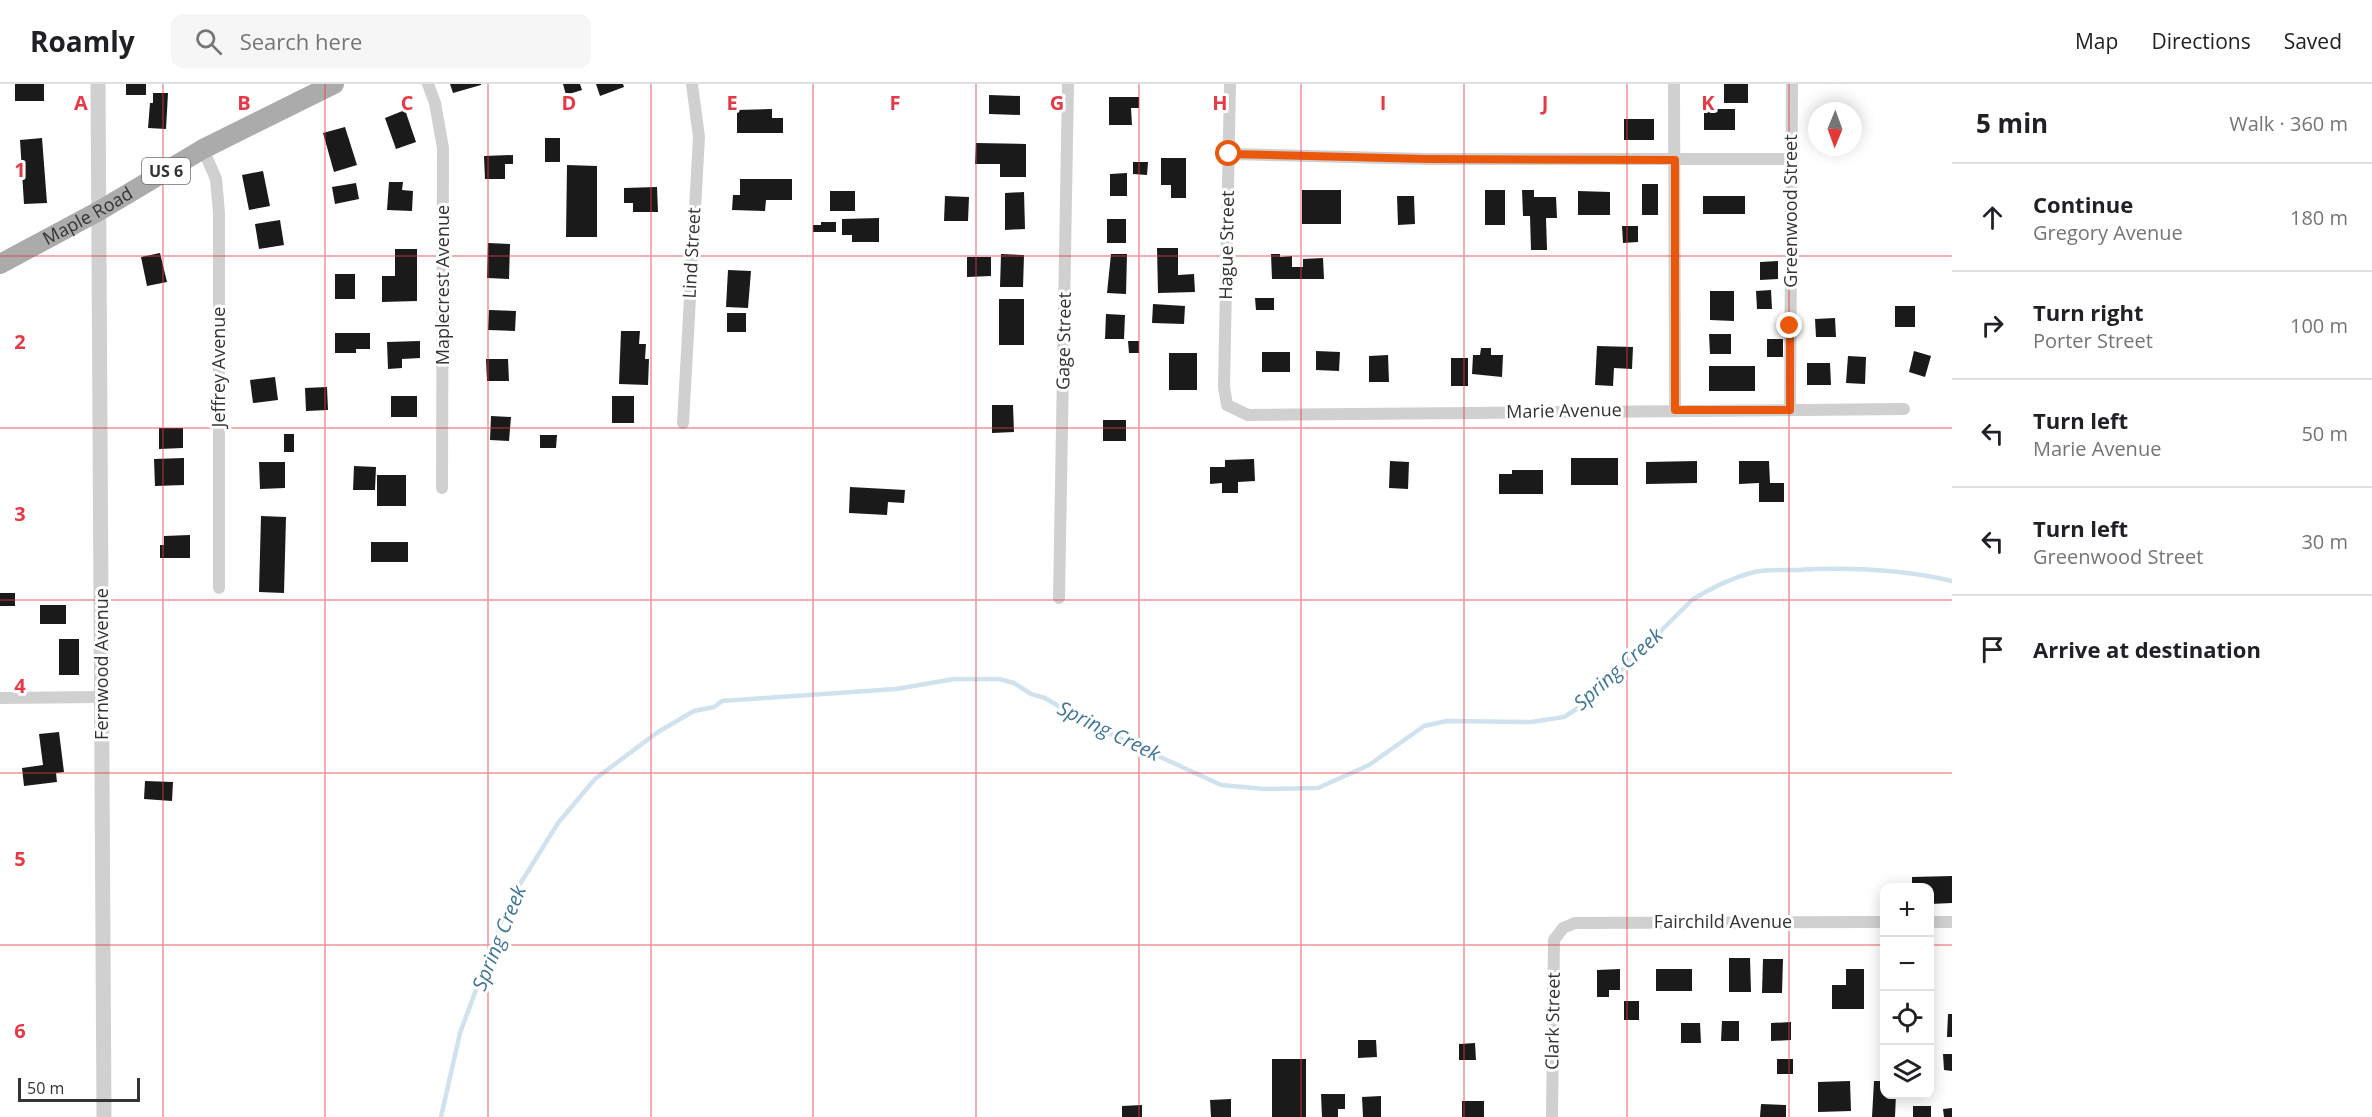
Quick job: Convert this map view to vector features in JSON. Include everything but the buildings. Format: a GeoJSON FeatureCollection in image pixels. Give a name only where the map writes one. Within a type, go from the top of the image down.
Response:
{"type":"FeatureCollection","features":[{"type":"Feature","properties":{"kind":"main road","name":"Maple Road"},"geometry":{"type":"LineString","coordinates":[[0,264],[99,211],[202,149],[334,84]]}},
{"type":"Feature","properties":{"kind":"street","name":"Fernwood Avenue"},"geometry":{"type":"LineString","coordinates":[[98,84],[104,1117]]}},
{"type":"Feature","properties":{"kind":"street","name":"Maplecrest Avenue"},"geometry":{"type":"LineString","coordinates":[[428,84],[435,103],[443,148],[442,488]]}},
{"type":"Feature","properties":{"kind":"street","name":"Lind Street"},"geometry":{"type":"LineString","coordinates":[[683,423],[699,137],[692,84]]}},
{"type":"Feature","properties":{"kind":"street","name":"Gage Street"},"geometry":{"type":"LineString","coordinates":[[1059,598],[1068,84]]}},
{"type":"Feature","properties":{"kind":"street","name":"Hague Street"},"geometry":{"type":"LineString","coordinates":[[1227,405],[1224,387],[1230,84]]}},
{"type":"Feature","properties":{"kind":"street"},"geometry":{"type":"LineString","coordinates":[[1674,84],[1675,410]]}},
{"type":"Feature","properties":{"kind":"street","name":"Greenwood Street"},"geometry":{"type":"LineString","coordinates":[[1790,410],[1791,84]]}},
{"type":"Feature","properties":{"kind":"street","name":"Jeffrey Avenue"},"geometry":{"type":"LineString","coordinates":[[202,149],[216,179],[219,213],[219,588]]}},
{"type":"Feature","properties":{"kind":"street"},"geometry":{"type":"LineString","coordinates":[[1229,154],[1426,159],[1791,159]]}},
{"type":"Feature","properties":{"kind":"street","name":"Marie Avenue"},"geometry":{"type":"LineString","coordinates":[[1227,405],[1248,415],[1904,409]]}},
{"type":"Feature","properties":{"kind":"street"},"geometry":{"type":"LineString","coordinates":[[0,698],[102,697]]}},
{"type":"Feature","properties":{"kind":"street","name":"Fairchild Avenue"},"geometry":{"type":"LineString","coordinates":[[1563,928],[1575,923],[1880,922]]}},
{"type":"Feature","properties":{"kind":"street"},"geometry":{"type":"LineString","coordinates":[[1934,922],[1952,922]]}},
{"type":"Feature","properties":{"kind":"street","name":"Clark Street"},"geometry":{"type":"LineString","coordinates":[[1552,1117],[1554,940],[1563,928]]}},
{"type":"Feature","properties":{"kind":"waterway","name":"Spring Creek"},"geometry":{"type":"LineString","coordinates":[[441,1117],[460,1033],[502,920],[513,904],[517,889],[558,823],[595,779],[658,732],[694,711],[714,707],[722,701],[896,689],[954,679],[999,679],[1014,683],[1089,724],[1221,785],[1265,789],[1318,788],[1369,765],[1424,726],[1447,721],[1531,722],[1564,717],[1592,699],[1692,600],[1706,591],[1746,574],[1769,570],[1855,569],[1894,571],[1952,581]]}},
{"type":"Feature","properties":{"kind":"route"},"geometry":{"type":"LineString","coordinates":[[1229,154],[1426,159],[1675,160],[1675,410],[1790,410],[1790,326]]}}]}
